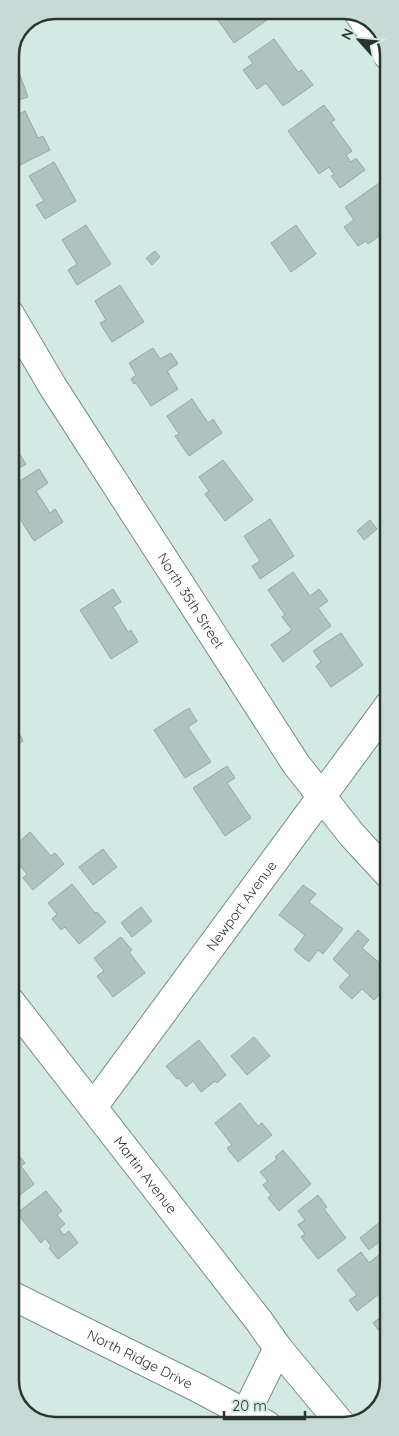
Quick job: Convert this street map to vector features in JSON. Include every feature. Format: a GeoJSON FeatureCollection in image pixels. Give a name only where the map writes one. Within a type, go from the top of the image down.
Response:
{"type":"FeatureCollection","features":[{"type":"Feature","properties":{"kind":"street"},"geometry":{"type":"LineString","coordinates":[[368,28],[376,40]]}},
{"type":"Feature","properties":{"kind":"street","name":"North 35th Street"},"geometry":{"type":"LineString","coordinates":[[19,329],[53,387],[296,764],[352,835],[380,865]]}},
{"type":"Feature","properties":{"kind":"street","name":"Newport Avenue"},"geometry":{"type":"LineString","coordinates":[[93,1107],[380,716]]}},
{"type":"Feature","properties":{"kind":"street","name":"Martin Avenue"},"geometry":{"type":"LineString","coordinates":[[19,1012],[278,1348],[335,1417]]}},
{"type":"Feature","properties":{"kind":"street","name":"North Ridge Drive"},"geometry":{"type":"LineString","coordinates":[[19,1299],[243,1417]]}},
{"type":"Feature","properties":{"kind":"street"},"geometry":{"type":"LineString","coordinates":[[252,1417],[278,1348]]}},
{"type":"Feature","properties":{"kind":"building"},"geometry":{"type":"Polygon","coordinates":[[[217,19],[266,19],[267,20],[234,43],[217,19]]]}},
{"type":"Feature","properties":{"kind":"building"},"geometry":{"type":"Polygon","coordinates":[[[274,39],[298,72],[302,70],[313,85],[283,106],[266,83],[257,89],[243,70],[253,63],[248,57],[274,39]]]}},
{"type":"Feature","properties":{"kind":"building"},"geometry":{"type":"Polygon","coordinates":[[[19,73],[28,97],[19,100],[19,73]]]}},
{"type":"Feature","properties":{"kind":"building"},"geometry":{"type":"Polygon","coordinates":[[[324,105],[335,120],[331,122],[352,151],[346,155],[351,162],[356,158],[365,170],[340,188],[331,176],[334,175],[329,167],[319,174],[288,131],[324,105]]]}},
{"type":"Feature","properties":{"kind":"building"},"geometry":{"type":"Polygon","coordinates":[[[25,111],[38,138],[43,136],[50,150],[19,166],[19,114],[25,111]]]}},
{"type":"Feature","properties":{"kind":"building"},"geometry":{"type":"Polygon","coordinates":[[[54,162],[76,201],[45,219],[36,205],[44,201],[29,176],[54,162]]]}},
{"type":"Feature","properties":{"kind":"building"},"geometry":{"type":"Polygon","coordinates":[[[380,183],[380,236],[368,244],[366,241],[358,246],[344,227],[354,220],[345,207],[380,183]]]}},
{"type":"Feature","properties":{"kind":"building"},"geometry":{"type":"Polygon","coordinates":[[[86,225],[111,264],[77,285],[68,270],[77,264],[62,240],[86,225]]]}},
{"type":"Feature","properties":{"kind":"building"},"geometry":{"type":"Polygon","coordinates":[[[296,225],[316,254],[291,272],[271,243],[296,225]]]}},
{"type":"Feature","properties":{"kind":"building"},"geometry":{"type":"Polygon","coordinates":[[[155,251],[160,257],[152,265],[146,258],[155,251]]]}},
{"type":"Feature","properties":{"kind":"building"},"geometry":{"type":"Polygon","coordinates":[[[120,285],[144,322],[112,342],[100,323],[106,320],[95,301],[120,285]]]}},
{"type":"Feature","properties":{"kind":"building"},"geometry":{"type":"Polygon","coordinates":[[[153,348],[160,359],[171,353],[178,364],[167,371],[178,389],[151,406],[136,383],[134,384],[131,379],[136,375],[129,363],[153,348]]]}},
{"type":"Feature","properties":{"kind":"building"},"geometry":{"type":"Polygon","coordinates":[[[192,399],[208,423],[213,419],[222,433],[189,456],[175,436],[179,434],[167,416],[192,399]]]}},
{"type":"Feature","properties":{"kind":"building"},"geometry":{"type":"Polygon","coordinates":[[[19,453],[26,464],[19,468],[19,453]]]}},
{"type":"Feature","properties":{"kind":"building"},"geometry":{"type":"Polygon","coordinates":[[[223,460],[253,500],[225,521],[205,494],[209,491],[199,477],[223,460]]]}},
{"type":"Feature","properties":{"kind":"building"},"geometry":{"type":"Polygon","coordinates":[[[39,469],[48,483],[36,491],[50,513],[55,509],[63,522],[34,541],[19,517],[19,481],[39,469]]]}},
{"type":"Feature","properties":{"kind":"building"},"geometry":{"type":"Polygon","coordinates":[[[270,519],[294,556],[260,579],[252,566],[260,561],[244,536],[270,519]]]}},
{"type":"Feature","properties":{"kind":"building"},"geometry":{"type":"Polygon","coordinates":[[[370,520],[377,529],[364,540],[357,531],[370,520]]]}},
{"type":"Feature","properties":{"kind":"building"},"geometry":{"type":"Polygon","coordinates":[[[293,572],[310,596],[319,589],[328,601],[318,608],[331,626],[283,662],[271,645],[292,630],[282,617],[285,615],[268,590],[293,572]]]}},
{"type":"Feature","properties":{"kind":"building"},"geometry":{"type":"Polygon","coordinates":[[[113,589],[121,602],[113,607],[128,632],[131,630],[138,642],[111,659],[80,610],[113,589]]]}},
{"type":"Feature","properties":{"kind":"building"},"geometry":{"type":"Polygon","coordinates":[[[341,633],[363,665],[331,687],[316,666],[321,662],[313,651],[341,633]]]}},
{"type":"Feature","properties":{"kind":"building"},"geometry":{"type":"Polygon","coordinates":[[[189,708],[197,721],[188,727],[211,762],[185,778],[154,730],[189,708]]]}},
{"type":"Feature","properties":{"kind":"building"},"geometry":{"type":"Polygon","coordinates":[[[19,733],[23,741],[19,744],[19,733]]]}},
{"type":"Feature","properties":{"kind":"building"},"geometry":{"type":"Polygon","coordinates":[[[227,766],[235,778],[227,783],[251,818],[225,836],[193,788],[227,766]]]}},
{"type":"Feature","properties":{"kind":"building"},"geometry":{"type":"Polygon","coordinates":[[[30,832],[51,856],[55,853],[64,864],[33,890],[23,878],[27,874],[19,864],[19,842],[30,832]]]}},
{"type":"Feature","properties":{"kind":"building"},"geometry":{"type":"Polygon","coordinates":[[[103,849],[117,867],[93,885],[79,867],[103,849]]]}},
{"type":"Feature","properties":{"kind":"building"},"geometry":{"type":"Polygon","coordinates":[[[72,884],[95,913],[97,912],[106,922],[79,944],[65,927],[61,930],[52,919],[57,914],[48,903],[72,884]]]}},
{"type":"Feature","properties":{"kind":"building"},"geometry":{"type":"Polygon","coordinates":[[[303,885],[316,894],[309,902],[343,929],[323,954],[318,950],[309,962],[294,950],[305,935],[279,915],[303,885]]]}},
{"type":"Feature","properties":{"kind":"building"},"geometry":{"type":"Polygon","coordinates":[[[141,907],[152,921],[132,937],[121,923],[141,907]]]}},
{"type":"Feature","properties":{"kind":"building"},"geometry":{"type":"Polygon","coordinates":[[[358,930],[369,940],[362,948],[380,963],[380,994],[374,1000],[362,989],[352,999],[339,987],[350,975],[333,959],[358,930]]]}},
{"type":"Feature","properties":{"kind":"building"},"geometry":{"type":"Polygon","coordinates":[[[121,937],[132,950],[129,952],[145,973],[113,997],[97,976],[104,971],[94,958],[121,937]]]}},
{"type":"Feature","properties":{"kind":"building"},"geometry":{"type":"Polygon","coordinates":[[[254,1037],[270,1056],[247,1075],[231,1056],[254,1037]]]}},
{"type":"Feature","properties":{"kind":"building"},"geometry":{"type":"Polygon","coordinates":[[[199,1040],[226,1075],[217,1083],[215,1081],[201,1092],[193,1081],[186,1087],[166,1066],[199,1040]]]}},
{"type":"Feature","properties":{"kind":"building"},"geometry":{"type":"Polygon","coordinates":[[[240,1103],[258,1126],[262,1123],[272,1135],[238,1162],[227,1148],[232,1145],[215,1123],[240,1103]]]}},
{"type":"Feature","properties":{"kind":"building"},"geometry":{"type":"Polygon","coordinates":[[[283,1150],[311,1184],[279,1211],[268,1198],[271,1195],[263,1185],[268,1181],[260,1172],[277,1159],[275,1157],[283,1150]]]}},
{"type":"Feature","properties":{"kind":"building"},"geometry":{"type":"Polygon","coordinates":[[[19,1156],[25,1163],[21,1166],[34,1184],[19,1196],[19,1156]]]}},
{"type":"Feature","properties":{"kind":"building"},"geometry":{"type":"Polygon","coordinates":[[[46,1191],[62,1211],[57,1215],[65,1224],[59,1229],[64,1235],[69,1231],[78,1243],[58,1259],[49,1248],[51,1246],[45,1238],[41,1243],[19,1216],[19,1211],[46,1191]]]}},
{"type":"Feature","properties":{"kind":"building"},"geometry":{"type":"Polygon","coordinates":[[[318,1195],[327,1207],[324,1209],[346,1238],[318,1259],[301,1237],[305,1234],[298,1225],[305,1220],[298,1211],[318,1195]]]}},
{"type":"Feature","properties":{"kind":"building"},"geometry":{"type":"Polygon","coordinates":[[[380,1222],[380,1241],[369,1250],[360,1238],[380,1222]]]}},
{"type":"Feature","properties":{"kind":"building"},"geometry":{"type":"Polygon","coordinates":[[[361,1252],[369,1263],[380,1254],[380,1293],[357,1311],[349,1300],[357,1295],[337,1270],[361,1252]]]}},
{"type":"Feature","properties":{"kind":"building"},"geometry":{"type":"Polygon","coordinates":[[[380,1318],[380,1332],[373,1323],[380,1318]]]}}]}
